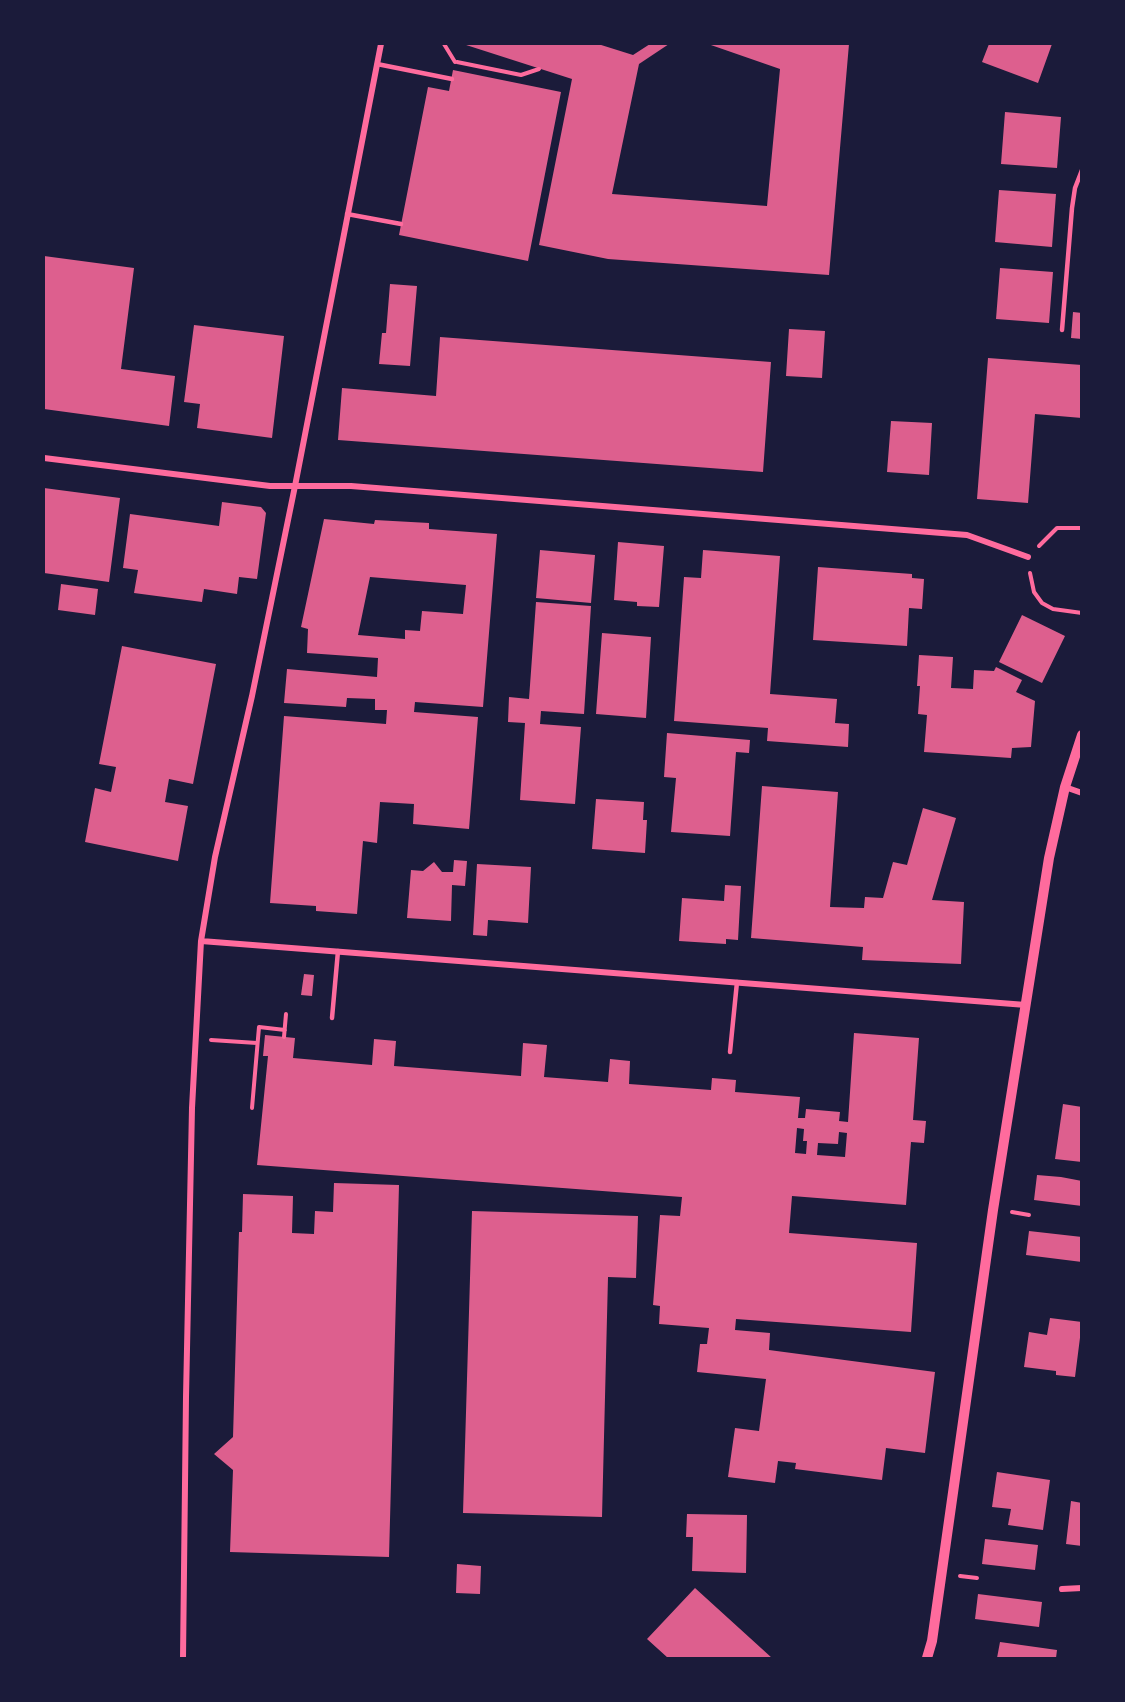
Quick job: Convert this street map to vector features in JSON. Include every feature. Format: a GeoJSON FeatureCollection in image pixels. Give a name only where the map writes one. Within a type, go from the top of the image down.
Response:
{"type":"FeatureCollection","features":[{"type":"Feature","properties":{"kind":"street"},"geometry":{"type":"LineString","coordinates":[[183,1659],[186,1397],[195,1039],[201,941],[215,857],[252,696],[295,486],[381,44]]}},
{"type":"Feature","properties":{"kind":"street"},"geometry":{"type":"LineString","coordinates":[[44,458],[234,483],[351,486],[967,536],[1028,557]]}},
{"type":"Feature","properties":{"kind":"street"},"geometry":{"type":"LineString","coordinates":[[927,1659],[932,1641],[993,1210],[1048,858],[1065,787],[1082,735]]}},
{"type":"Feature","properties":{"kind":"street"},"geometry":{"type":"LineString","coordinates":[[1065,787],[1082,793]]}},
{"type":"Feature","properties":{"kind":"street"},"geometry":{"type":"LineString","coordinates":[[201,941],[1026,1005]]}},
{"type":"Feature","properties":{"kind":"street"},"geometry":{"type":"LineString","coordinates":[[1062,1589],[1082,1588]]}},
{"type":"Feature","properties":{"kind":"lane"},"geometry":{"type":"LineString","coordinates":[[377,64],[452,80]]}},
{"type":"Feature","properties":{"kind":"lane"},"geometry":{"type":"LineString","coordinates":[[1062,330],[1072,208],[1075,188],[1082,170]]}},
{"type":"Feature","properties":{"kind":"lane"},"geometry":{"type":"LineString","coordinates":[[347,213],[401,224]]}},
{"type":"Feature","properties":{"kind":"lane"},"geometry":{"type":"LineString","coordinates":[[332,1018],[338,951]]}},
{"type":"Feature","properties":{"kind":"lane"},"geometry":{"type":"LineString","coordinates":[[730,1052],[736,982]]}},
{"type":"Feature","properties":{"kind":"path"},"geometry":{"type":"LineString","coordinates":[[444,44],[455,62]]}},
{"type":"Feature","properties":{"kind":"path"},"geometry":{"type":"LineString","coordinates":[[1082,528],[1057,528],[1028,557],[1034,592],[1042,603],[1053,609],[1082,614]]}},
{"type":"Feature","properties":{"kind":"path"},"geometry":{"type":"LineString","coordinates":[[284,1037],[286,1014]]}},
{"type":"Feature","properties":{"kind":"path"},"geometry":{"type":"LineString","coordinates":[[252,1108],[259,1027],[285,1030]]}},
{"type":"Feature","properties":{"kind":"path"},"geometry":{"type":"LineString","coordinates":[[195,1039],[257,1043]]}},
{"type":"Feature","properties":{"kind":"building"},"geometry":{"type":"Polygon","coordinates":[[[463,44],[598,44],[633,55],[650,44],[669,44],[639,64],[612,194],[767,206],[780,69],[708,44],[849,44],[829,275],[608,259],[539,245],[572,79],[463,44]]]}},
{"type":"Feature","properties":{"kind":"building"},"geometry":{"type":"Polygon","coordinates":[[[989,44],[1052,44],[1038,83],[982,62],[989,44]]]}},
{"type":"Feature","properties":{"kind":"building"},"geometry":{"type":"Polygon","coordinates":[[[453,70],[561,92],[528,261],[399,235],[428,87],[449,91],[453,70]]]}},
{"type":"Feature","properties":{"kind":"building"},"geometry":{"type":"Polygon","coordinates":[[[1005,112],[1061,117],[1057,168],[1001,164],[1005,112]]]}},
{"type":"Feature","properties":{"kind":"building"},"geometry":{"type":"Polygon","coordinates":[[[999,190],[1056,194],[1052,247],[995,242],[999,190]]]}},
{"type":"Feature","properties":{"kind":"building"},"geometry":{"type":"Polygon","coordinates":[[[44,256],[134,268],[121,369],[175,376],[169,426],[44,409],[44,256]]]}},
{"type":"Feature","properties":{"kind":"building"},"geometry":{"type":"Polygon","coordinates":[[[1000,268],[1053,272],[1049,323],[996,319],[1000,268]]]}},
{"type":"Feature","properties":{"kind":"building"},"geometry":{"type":"Polygon","coordinates":[[[390,284],[417,286],[410,366],[379,364],[382,333],[386,333],[390,284]]]}},
{"type":"Feature","properties":{"kind":"building"},"geometry":{"type":"Polygon","coordinates":[[[1073,312],[1082,313],[1082,339],[1071,338],[1073,312]]]}},
{"type":"Feature","properties":{"kind":"building"},"geometry":{"type":"Polygon","coordinates":[[[194,325],[284,336],[272,438],[197,428],[200,404],[184,402],[194,325]]]}},
{"type":"Feature","properties":{"kind":"building"},"geometry":{"type":"Polygon","coordinates":[[[789,329],[825,331],[822,378],[786,376],[789,329]]]}},
{"type":"Feature","properties":{"kind":"building"},"geometry":{"type":"Polygon","coordinates":[[[440,337],[771,362],[763,472],[338,440],[342,388],[436,396],[440,337]]]}},
{"type":"Feature","properties":{"kind":"building"},"geometry":{"type":"Polygon","coordinates":[[[988,358],[1082,365],[1082,418],[1035,414],[1028,503],[977,499],[988,358]]]}},
{"type":"Feature","properties":{"kind":"building"},"geometry":{"type":"Polygon","coordinates":[[[891,421],[932,423],[929,475],[887,472],[891,421]]]}},
{"type":"Feature","properties":{"kind":"building"},"geometry":{"type":"Polygon","coordinates":[[[44,488],[120,498],[109,582],[44,573],[44,488]]]}},
{"type":"Feature","properties":{"kind":"building"},"geometry":{"type":"Polygon","coordinates":[[[222,502],[261,507],[266,513],[257,579],[239,577],[237,594],[204,589],[202,602],[134,593],[138,570],[123,568],[130,514],[219,526],[222,502]]]}},
{"type":"Feature","properties":{"kind":"building"},"geometry":{"type":"Polygon","coordinates":[[[324,519],[374,524],[375,520],[429,523],[429,529],[497,534],[483,707],[415,702],[414,712],[478,717],[469,829],[413,824],[414,804],[380,802],[377,843],[363,841],[357,914],[316,911],[316,906],[270,903],[284,716],[386,724],[387,710],[375,710],[375,699],[347,698],[346,707],[284,703],[287,669],[377,677],[378,658],[307,653],[308,629],[301,627],[324,519]],[[370,577],[358,635],[405,639],[405,630],[420,631],[422,611],[463,614],[466,585],[370,577]]]}},
{"type":"Feature","properties":{"kind":"building"},"geometry":{"type":"Polygon","coordinates":[[[618,542],[664,546],[659,607],[637,606],[637,602],[614,600],[618,542]]]}},
{"type":"Feature","properties":{"kind":"building"},"geometry":{"type":"Polygon","coordinates":[[[540,550],[595,555],[591,603],[536,598],[540,550]]]}},
{"type":"Feature","properties":{"kind":"building"},"geometry":{"type":"Polygon","coordinates":[[[703,550],[780,556],[770,694],[837,699],[835,723],[849,724],[848,747],[767,741],[768,728],[674,721],[684,577],[701,578],[703,550]]]}},
{"type":"Feature","properties":{"kind":"building"},"geometry":{"type":"Polygon","coordinates":[[[818,567],[912,574],[912,578],[924,579],[922,609],[909,608],[907,646],[813,640],[818,567]]]}},
{"type":"Feature","properties":{"kind":"building"},"geometry":{"type":"Polygon","coordinates":[[[61,584],[98,589],[95,615],[58,610],[61,584]]]}},
{"type":"Feature","properties":{"kind":"building"},"geometry":{"type":"Polygon","coordinates":[[[536,602],[591,606],[584,714],[541,711],[540,724],[581,727],[575,804],[520,800],[525,723],[508,722],[509,697],[529,699],[536,602]]]}},
{"type":"Feature","properties":{"kind":"building"},"geometry":{"type":"Polygon","coordinates":[[[1022,615],[1065,636],[1042,683],[999,662],[1022,615]]]}},
{"type":"Feature","properties":{"kind":"building"},"geometry":{"type":"Polygon","coordinates":[[[602,633],[651,637],[646,718],[596,714],[602,633]]]}},
{"type":"Feature","properties":{"kind":"building"},"geometry":{"type":"Polygon","coordinates":[[[122,646],[216,664],[193,784],[169,779],[165,802],[188,806],[178,861],[85,842],[95,788],[111,792],[116,767],[99,764],[122,646]]]}},
{"type":"Feature","properties":{"kind":"building"},"geometry":{"type":"Polygon","coordinates":[[[919,655],[953,657],[951,688],[973,689],[974,670],[994,671],[996,667],[1022,680],[1016,692],[1035,701],[1031,747],[1012,748],[1011,758],[924,752],[927,715],[918,714],[919,655]]]}},
{"type":"Feature","properties":{"kind":"building"},"geometry":{"type":"Polygon","coordinates":[[[667,733],[750,740],[749,753],[736,752],[730,836],[671,832],[676,778],[664,777],[667,733]]]}},
{"type":"Feature","properties":{"kind":"building"},"geometry":{"type":"Polygon","coordinates":[[[762,786],[838,792],[830,907],[864,908],[865,897],[883,898],[893,862],[907,865],[923,808],[956,818],[932,900],[964,902],[961,964],[862,960],[863,947],[751,938],[762,786]]]}},
{"type":"Feature","properties":{"kind":"building"},"geometry":{"type":"Polygon","coordinates":[[[596,799],[644,802],[643,820],[647,820],[645,853],[592,849],[596,799]]]}},
{"type":"Feature","properties":{"kind":"building"},"geometry":{"type":"Polygon","coordinates":[[[454,860],[467,861],[465,886],[452,885],[451,921],[407,918],[411,870],[423,871],[434,862],[442,872],[453,872],[454,860]]]}},
{"type":"Feature","properties":{"kind":"building"},"geometry":{"type":"Polygon","coordinates":[[[477,864],[531,867],[528,923],[488,920],[487,936],[473,935],[477,864]]]}},
{"type":"Feature","properties":{"kind":"building"},"geometry":{"type":"Polygon","coordinates":[[[725,885],[741,886],[738,940],[726,939],[726,944],[679,941],[682,898],[724,901],[725,885]]]}},
{"type":"Feature","properties":{"kind":"building"},"geometry":{"type":"Polygon","coordinates":[[[304,974],[314,975],[312,996],[301,995],[304,974]]]}},
{"type":"Feature","properties":{"kind":"building"},"geometry":{"type":"Polygon","coordinates":[[[854,1033],[919,1038],[913,1120],[926,1121],[924,1143],[911,1142],[906,1205],[792,1196],[789,1233],[917,1243],[911,1332],[736,1319],[735,1330],[770,1333],[769,1350],[935,1372],[925,1453],[886,1448],[882,1480],[795,1469],[796,1463],[778,1461],[775,1483],[728,1477],[735,1428],[759,1431],[766,1379],[697,1372],[700,1344],[707,1344],[709,1328],[659,1324],[660,1306],[653,1305],[660,1215],[680,1216],[682,1197],[257,1165],[268,1056],[263,1056],[265,1035],[295,1038],[293,1058],[372,1065],[374,1039],[396,1041],[394,1066],[521,1076],[523,1043],[547,1045],[544,1077],[608,1082],[610,1059],[630,1061],[629,1084],[711,1090],[712,1078],[736,1080],[735,1092],[800,1097],[798,1118],[805,1118],[806,1109],[840,1112],[839,1121],[848,1122],[854,1033]],[[797,1128],[795,1153],[806,1154],[807,1141],[803,1141],[804,1129],[797,1128]],[[839,1132],[838,1144],[818,1143],[817,1155],[845,1157],[847,1133],[839,1132]]]}},
{"type":"Feature","properties":{"kind":"building"},"geometry":{"type":"Polygon","coordinates":[[[1063,1104],[1082,1107],[1082,1162],[1055,1159],[1063,1104]]]}},
{"type":"Feature","properties":{"kind":"building"},"geometry":{"type":"Polygon","coordinates":[[[1037,1175],[1082,1181],[1082,1206],[1034,1200],[1037,1175]]]}},
{"type":"Feature","properties":{"kind":"building"},"geometry":{"type":"Polygon","coordinates":[[[334,1183],[399,1185],[389,1557],[230,1552],[233,1470],[214,1454],[233,1437],[239,1232],[242,1232],[243,1194],[293,1196],[292,1233],[314,1234],[315,1211],[333,1212],[334,1183]]]}},
{"type":"Feature","properties":{"kind":"building"},"geometry":{"type":"Polygon","coordinates":[[[472,1211],[638,1216],[636,1278],[608,1277],[602,1517],[463,1513],[472,1211]]]}},
{"type":"Feature","properties":{"kind":"building"},"geometry":{"type":"Polygon","coordinates":[[[1029,1231],[1082,1237],[1082,1262],[1026,1255],[1029,1231]]]}},
{"type":"Feature","properties":{"kind":"building"},"geometry":{"type":"Polygon","coordinates":[[[1050,1318],[1082,1322],[1075,1377],[1056,1375],[1056,1371],[1024,1367],[1029,1332],[1047,1335],[1050,1318]]]}},
{"type":"Feature","properties":{"kind":"building"},"geometry":{"type":"Polygon","coordinates":[[[997,1472],[1050,1480],[1043,1530],[1008,1525],[1011,1509],[992,1507],[997,1472]]]}},
{"type":"Feature","properties":{"kind":"building"},"geometry":{"type":"Polygon","coordinates":[[[1071,1501],[1082,1503],[1082,1546],[1066,1544],[1071,1501]]]}},
{"type":"Feature","properties":{"kind":"building"},"geometry":{"type":"Polygon","coordinates":[[[687,1514],[747,1515],[746,1573],[692,1571],[693,1537],[686,1537],[687,1514]]]}},
{"type":"Feature","properties":{"kind":"building"},"geometry":{"type":"Polygon","coordinates":[[[985,1539],[1038,1545],[1035,1570],[982,1564],[985,1539]]]}},
{"type":"Feature","properties":{"kind":"building"},"geometry":{"type":"Polygon","coordinates":[[[457,1564],[481,1566],[480,1594],[456,1593],[457,1564]]]}},
{"type":"Feature","properties":{"kind":"building"},"geometry":{"type":"Polygon","coordinates":[[[695,1588],[772,1658],[668,1658],[647,1639],[695,1588]]]}},
{"type":"Feature","properties":{"kind":"building"},"geometry":{"type":"Polygon","coordinates":[[[978,1594],[1042,1602],[1039,1627],[975,1619],[978,1594]]]}},
{"type":"Feature","properties":{"kind":"building"},"geometry":{"type":"Polygon","coordinates":[[[1000,1642],[1057,1650],[1056,1658],[997,1658],[1000,1642]]]}}]}
